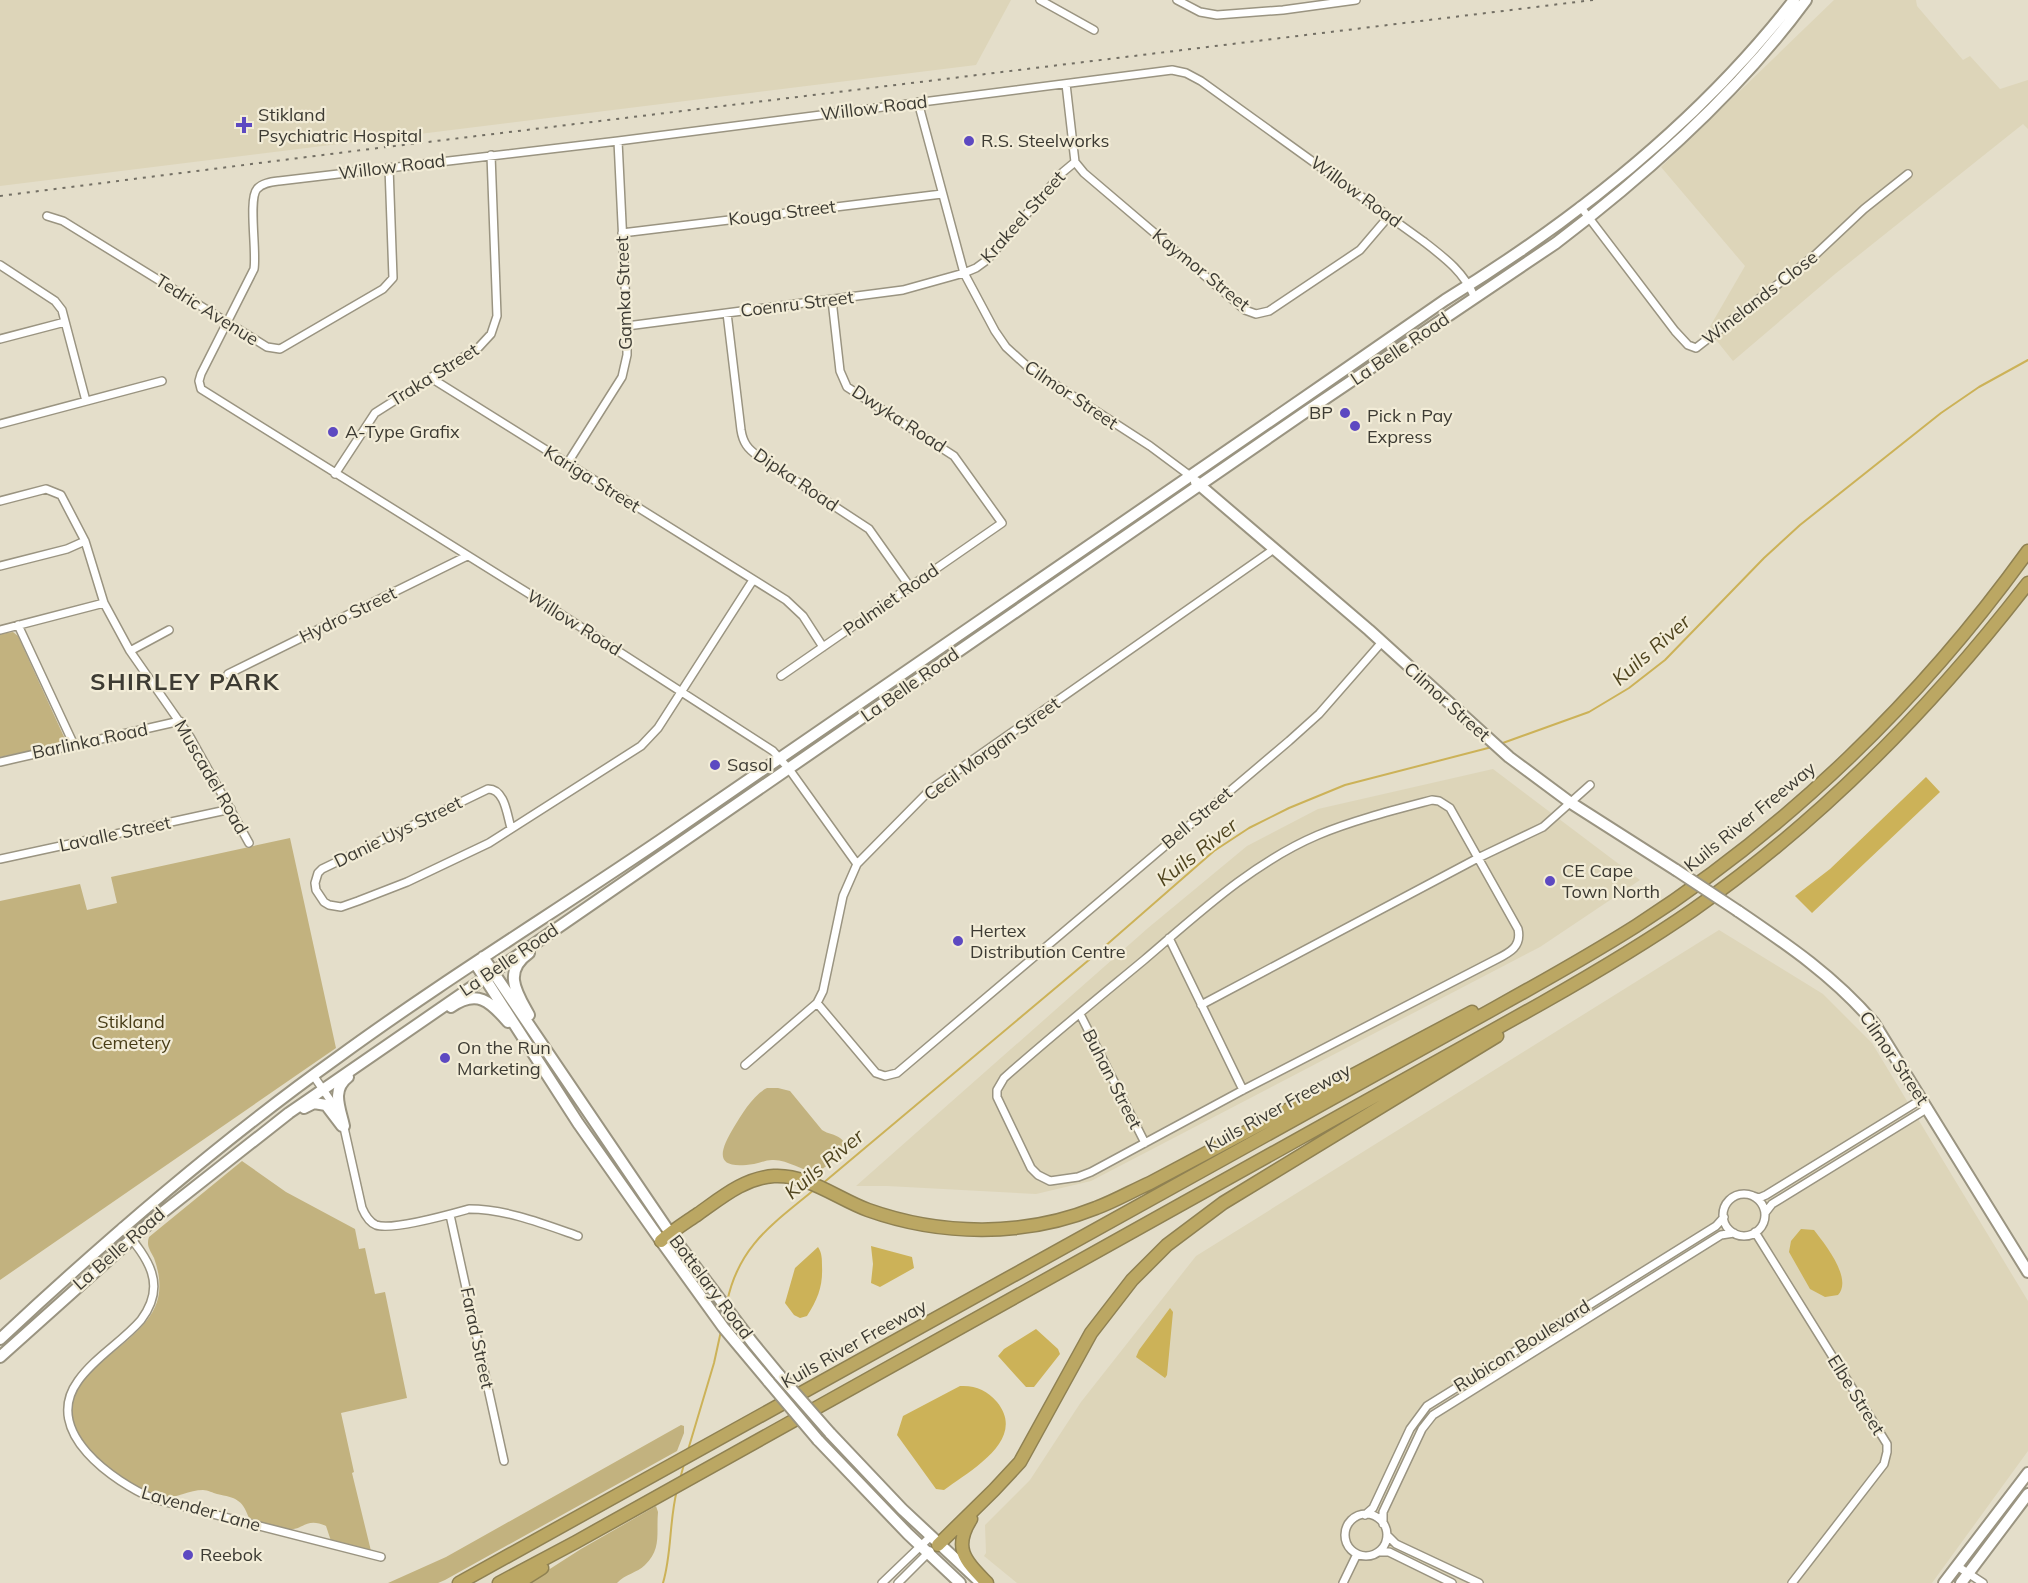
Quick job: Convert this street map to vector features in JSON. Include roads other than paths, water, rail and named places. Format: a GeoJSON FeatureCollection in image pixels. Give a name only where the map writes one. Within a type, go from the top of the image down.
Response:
{"type":"FeatureCollection","features":[{"type":"Feature","properties":{"kind":"highway","name":"Kuils River Freeway"},"geometry":{"type":"LineString","coordinates":[[459,1583],[1586,957],[1656,913],[1743,850],[1848,759],[1932,673],[2028,551]]}},
{"type":"Feature","properties":{"kind":"highway","name":"Kuils River Freeway"},"geometry":{"type":"LineString","coordinates":[[499,1583],[1604,968],[1694,909],[1806,821],[1894,739],[1955,673],[2028,583]]}},
{"type":"Feature","properties":{"kind":"highway"},"geometry":{"type":"LineString","coordinates":[[665,1237],[738,1187],[765,1177],[786,1176],[806,1182],[848,1202],[910,1222],[969,1230],[1027,1226],[1095,1208],[1150,1183],[1491,1002],[1534,986]]}},
{"type":"Feature","properties":{"kind":"highway"},"geometry":{"type":"LineString","coordinates":[[934,1541],[979,1505],[1020,1462],[1098,1323],[1132,1280],[1167,1245],[1223,1203],[1481,1047],[1530,1014],[1542,1003]]}},
{"type":"Feature","properties":{"kind":"highway"},"geometry":{"type":"LineString","coordinates":[[979,1505],[963,1532],[961,1542],[968,1562],[987,1583]]}},
{"type":"Feature","properties":{"kind":"highway"},"geometry":{"type":"LineString","coordinates":[[518,1583],[557,1558],[576,1542]]}},
{"type":"Feature","properties":{"kind":"main road","name":"La Belle Road"},"geometry":{"type":"LineString","coordinates":[[0,1339],[122,1227],[314,1075],[479,960],[780,758],[1189,475],[1469,285],[1580,206],[1679,124],[1798,3]]}},
{"type":"Feature","properties":{"kind":"main road","name":"La Belle Road"},"geometry":{"type":"LineString","coordinates":[[0,1357],[131,1239],[205,1177],[323,1088],[1590,218],[1683,136],[1744,74],[1798,3]]}},
{"type":"Feature","properties":{"kind":"main road","name":"Cilmor Street"},"geometry":{"type":"LineString","coordinates":[[1189,475],[1382,642],[1509,757],[1571,803],[1806,957],[1850,996],[1880,1032],[2028,1272]]}},
{"type":"Feature","properties":{"kind":"main road"},"geometry":{"type":"LineString","coordinates":[[538,1049],[535,1025],[515,988],[516,969],[523,957],[579,918],[600,898]]}},
{"type":"Feature","properties":{"kind":"main road","name":"Bottelary Road"},"geometry":{"type":"LineString","coordinates":[[479,960],[538,1049],[578,1123],[665,1237],[703,1278],[752,1342],[830,1433],[934,1541],[981,1583]]}},
{"type":"Feature","properties":{"kind":"main road"},"geometry":{"type":"LineString","coordinates":[[431,1014],[444,1011],[466,999],[481,999],[495,1006],[538,1049]]}},
{"type":"Feature","properties":{"kind":"main road"},"geometry":{"type":"LineString","coordinates":[[344,1127],[338,1088],[340,1083],[355,1071],[359,1063]]}},
{"type":"Feature","properties":{"kind":"main road"},"geometry":{"type":"LineString","coordinates":[[289,1113],[314,1103],[324,1104],[329,1107],[344,1127]]}},
{"type":"Feature","properties":{"kind":"main road","name":"Bottelary Road"},"geometry":{"type":"LineString","coordinates":[[665,1237],[696,1291],[746,1355],[818,1440],[960,1583]]}},
{"type":"Feature","properties":{"kind":"main road"},"geometry":{"type":"LineString","coordinates":[[1944,1583],[2028,1473]]}},
{"type":"Feature","properties":{"kind":"main road"},"geometry":{"type":"LineString","coordinates":[[1961,1583],[2028,1494]]}},
{"type":"Feature","properties":{"kind":"street"},"geometry":{"type":"LineString","coordinates":[[1040,0],[1094,30]]}},
{"type":"Feature","properties":{"kind":"street"},"geometry":{"type":"LineString","coordinates":[[1177,0],[1200,12],[1217,15],[1283,10],[1356,0]]}},
{"type":"Feature","properties":{"kind":"street","name":"Willow Road"},"geometry":{"type":"LineString","coordinates":[[857,864],[789,769],[773,751],[602,640],[201,389],[199,381],[201,374],[254,269],[253,198],[257,188],[271,182],[491,154],[618,141],[1172,70],[1194,76],[1389,216],[1450,262],[1469,285],[1475,298]]}},
{"type":"Feature","properties":{"kind":"street","name":"Krakeel Street"},"geometry":{"type":"LineString","coordinates":[[964,273],[984,263],[1063,172],[1075,162],[1066,84]]}},
{"type":"Feature","properties":{"kind":"street","name":"Cilmor Street"},"geometry":{"type":"LineString","coordinates":[[918,102],[964,273],[995,331],[1017,358],[1038,374],[1189,475]]}},
{"type":"Feature","properties":{"kind":"street","name":"Gamka Street"},"geometry":{"type":"LineString","coordinates":[[567,464],[624,371],[627,355],[618,141]]}},
{"type":"Feature","properties":{"kind":"street","name":"Traka Street"},"geometry":{"type":"LineString","coordinates":[[335,474],[375,413],[484,343],[491,334],[496,320],[491,154]]}},
{"type":"Feature","properties":{"kind":"street","name":"Kaymor Street"},"geometry":{"type":"LineString","coordinates":[[1075,162],[1079,169],[1251,313],[1269,311],[1360,250],[1389,216]]}},
{"type":"Feature","properties":{"kind":"street","name":"Tedric Avenue"},"geometry":{"type":"LineString","coordinates":[[47,216],[63,221],[267,347],[280,350],[387,286],[394,275],[389,167]]}},
{"type":"Feature","properties":{"kind":"street","name":"Winelands Close"},"geometry":{"type":"LineString","coordinates":[[1580,206],[1675,331],[1688,345],[1696,348],[1814,256],[1864,208],[1908,174]]}},
{"type":"Feature","properties":{"kind":"street","name":"Kouga Street"},"geometry":{"type":"LineString","coordinates":[[622,233],[942,194]]}},
{"type":"Feature","properties":{"kind":"street"},"geometry":{"type":"LineString","coordinates":[[0,265],[55,301],[62,310],[86,401]]}},
{"type":"Feature","properties":{"kind":"street","name":"Coenru Street"},"geometry":{"type":"LineString","coordinates":[[627,326],[903,290],[964,273]]}},
{"type":"Feature","properties":{"kind":"street","name":"Dwyka Road"},"geometry":{"type":"LineString","coordinates":[[832,300],[840,371],[847,387],[954,456],[1002,523]]}},
{"type":"Feature","properties":{"kind":"street","name":"Dipka Road"},"geometry":{"type":"LineString","coordinates":[[727,313],[741,430],[747,447],[869,529],[910,587]]}},
{"type":"Feature","properties":{"kind":"street"},"geometry":{"type":"LineString","coordinates":[[0,339],[65,322]]}},
{"type":"Feature","properties":{"kind":"street","name":"Kariga Street"},"geometry":{"type":"LineString","coordinates":[[431,378],[794,606],[823,647]]}},
{"type":"Feature","properties":{"kind":"street"},"geometry":{"type":"LineString","coordinates":[[0,424],[162,381]]}},
{"type":"Feature","properties":{"kind":"street","name":"Muscadel Road"},"geometry":{"type":"LineString","coordinates":[[0,501],[40,490],[57,492],[64,499],[85,541],[104,603],[130,651],[180,721],[249,843]]}},
{"type":"Feature","properties":{"kind":"street","name":"Palmiet Road"},"geometry":{"type":"LineString","coordinates":[[781,676],[1002,523]]}},
{"type":"Feature","properties":{"kind":"street"},"geometry":{"type":"LineString","coordinates":[[0,566],[67,549],[85,541]]}},
{"type":"Feature","properties":{"kind":"street","name":"Cecil Morgan Street"},"geometry":{"type":"LineString","coordinates":[[817,1003],[823,991],[843,896],[857,864],[939,782],[1274,549]]}},
{"type":"Feature","properties":{"kind":"street","name":"Hydro Street"},"geometry":{"type":"LineString","coordinates":[[228,674],[467,556]]}},
{"type":"Feature","properties":{"kind":"street"},"geometry":{"type":"LineString","coordinates":[[681,693],[753,580]]}},
{"type":"Feature","properties":{"kind":"street"},"geometry":{"type":"LineString","coordinates":[[0,630],[104,603]]}},
{"type":"Feature","properties":{"kind":"street"},"geometry":{"type":"LineString","coordinates":[[18,625],[74,745]]}},
{"type":"Feature","properties":{"kind":"street"},"geometry":{"type":"LineString","coordinates":[[130,651],[169,630]]}},
{"type":"Feature","properties":{"kind":"street","name":"Bell Street"},"geometry":{"type":"LineString","coordinates":[[817,1003],[876,1072],[885,1076],[893,1075],[1289,741],[1319,714],[1382,642]]}},
{"type":"Feature","properties":{"kind":"street","name":"Danie Uys Street"},"geometry":{"type":"LineString","coordinates":[[511,828],[498,793],[488,789],[322,869],[316,878],[316,890],[324,902],[329,905],[341,906],[358,902],[407,882],[489,843],[641,746],[658,728],[681,693]]}},
{"type":"Feature","properties":{"kind":"street","name":"Barlinka Road"},"geometry":{"type":"LineString","coordinates":[[0,762],[180,721]]}},
{"type":"Feature","properties":{"kind":"street"},"geometry":{"type":"LineString","coordinates":[[1201,1005],[1478,858],[1543,827],[1590,785]]}},
{"type":"Feature","properties":{"kind":"street"},"geometry":{"type":"LineString","coordinates":[[1432,800],[1439,801],[1450,808],[1478,858],[1518,929],[1520,937],[1515,948],[1091,1172],[1059,1181],[1043,1180],[1031,1168],[997,1097],[997,1090],[1004,1078],[1236,883],[1281,854],[1317,835],[1432,800]]}},
{"type":"Feature","properties":{"kind":"street","name":"Lavalle Street"},"geometry":{"type":"LineString","coordinates":[[0,859],[231,809]]}},
{"type":"Feature","properties":{"kind":"street"},"geometry":{"type":"LineString","coordinates":[[1169,938],[1243,1090]]}},
{"type":"Feature","properties":{"kind":"street"},"geometry":{"type":"LineString","coordinates":[[745,1065],[817,1003]]}},
{"type":"Feature","properties":{"kind":"street","name":"Buhan Street"},"geometry":{"type":"LineString","coordinates":[[1080,1014],[1144,1143]]}},
{"type":"Feature","properties":{"kind":"street"},"geometry":{"type":"LineString","coordinates":[[314,1075],[335,1105],[344,1127],[362,1208],[371,1222],[380,1226],[391,1226],[450,1215],[469,1209],[489,1210],[578,1236]]}},
{"type":"Feature","properties":{"kind":"street"},"geometry":{"type":"LineString","coordinates":[[1925,1104],[1772,1204],[1765,1213],[1762,1225],[1755,1232],[1743,1235],[1734,1233],[1728,1227],[1724,1218],[1725,1207],[1731,1199],[1741,1194],[1759,1198],[1766,1195],[1925,1104]]}},
{"type":"Feature","properties":{"kind":"street"},"geometry":{"type":"LineString","coordinates":[[1753,1196],[1759,1200],[1765,1213]]}},
{"type":"Feature","properties":{"kind":"street","name":"Farad Street"},"geometry":{"type":"LineString","coordinates":[[450,1215],[504,1461]]}},
{"type":"Feature","properties":{"kind":"street","name":"Rubicon Boulevard"},"geometry":{"type":"LineString","coordinates":[[1365,1515],[1373,1508],[1410,1429],[1427,1406],[1716,1226],[1724,1218]]}},
{"type":"Feature","properties":{"kind":"street","name":"Lavender Lane"},"geometry":{"type":"LineString","coordinates":[[122,1227],[150,1266],[154,1277],[153,1296],[147,1313],[141,1320],[82,1375],[74,1386],[69,1403],[71,1428],[85,1451],[97,1464],[131,1488],[154,1499],[381,1557]]}},
{"type":"Feature","properties":{"kind":"street","name":"Elbe Street"},"geometry":{"type":"LineString","coordinates":[[1755,1232],[1887,1444],[1884,1464],[1792,1583]]}},
{"type":"Feature","properties":{"kind":"street","name":"Rubicon Boulevard"},"geometry":{"type":"LineString","coordinates":[[1383,1524],[1383,1512],[1422,1429],[1433,1415],[1720,1235],[1734,1233]]}},
{"type":"Feature","properties":{"kind":"street"},"geometry":{"type":"LineString","coordinates":[[1452,1583],[1389,1552],[1378,1552],[1367,1556],[1357,1554],[1347,1545],[1345,1532],[1351,1521],[1365,1515],[1374,1516],[1383,1524],[1387,1535],[1396,1544],[1479,1583]]}},
{"type":"Feature","properties":{"kind":"street"},"geometry":{"type":"LineString","coordinates":[[1378,1552],[1384,1545],[1387,1535]]}},
{"type":"Feature","properties":{"kind":"street"},"geometry":{"type":"LineString","coordinates":[[882,1583],[934,1541]]}},
{"type":"Feature","properties":{"kind":"street"},"geometry":{"type":"LineString","coordinates":[[898,1583],[924,1549],[934,1541]]}},
{"type":"Feature","properties":{"kind":"street"},"geometry":{"type":"LineString","coordinates":[[1343,1583],[1357,1554]]}},
{"type":"Feature","properties":{"kind":"street"},"geometry":{"type":"LineString","coordinates":[[1957,1566],[1983,1583]]}},
{"type":"Feature","properties":{"kind":"waterway","name":"Kuils River"},"geometry":{"type":"LineString","coordinates":[[1500,744],[1589,712],[1629,688],[1665,660],[1764,558],[1800,525],[1941,413],[1979,387],[2028,360]]}},
{"type":"Feature","properties":{"kind":"waterway","name":"Kuils River"},"geometry":{"type":"LineString","coordinates":[[822,1184],[1096,954],[1214,851],[1249,828],[1289,808],[1345,785],[1492,747]]}},
{"type":"Feature","properties":{"kind":"waterway","name":"Kuils River"},"geometry":{"type":"LineString","coordinates":[[727,1302],[740,1265],[749,1250],[772,1225],[815,1189]]}},
{"type":"Feature","properties":{"kind":"waterway","name":"Kuils River"},"geometry":{"type":"LineString","coordinates":[[688,1450],[714,1363],[721,1331]]}},
{"type":"Feature","properties":{"kind":"waterway","name":"Kuils River"},"geometry":{"type":"LineString","coordinates":[[680,1479],[684,1464]]}},
{"type":"Feature","properties":{"kind":"waterway","name":"Kuils River"},"geometry":{"type":"LineString","coordinates":[[663,1583],[677,1490]]}},
{"type":"Feature","properties":{"kind":"railway"},"geometry":{"type":"LineString","coordinates":[[0,196],[1593,0]]}},
{"type":"Feature","properties":{"kind":"place","name":"Stikland Psychiatric Hospital"},"geometry":{"type":"Point","coordinates":[244,125]}},
{"type":"Feature","properties":{"kind":"place","name":"R.S. Steelworks"},"geometry":{"type":"Point","coordinates":[969,141]}},
{"type":"Feature","properties":{"kind":"place","name":"BP"},"geometry":{"type":"Point","coordinates":[1345,413]}},
{"type":"Feature","properties":{"kind":"place","name":"Pick n Pay Express"},"geometry":{"type":"Point","coordinates":[1355,426]}},
{"type":"Feature","properties":{"kind":"place","name":"A-Type Grafix"},"geometry":{"type":"Point","coordinates":[333,432]}},
{"type":"Feature","properties":{"kind":"place","name":"Sasol"},"geometry":{"type":"Point","coordinates":[715,765]}},
{"type":"Feature","properties":{"kind":"place","name":"CE Cape Town North"},"geometry":{"type":"Point","coordinates":[1550,881]}},
{"type":"Feature","properties":{"kind":"place","name":"Hertex Distribution Centre"},"geometry":{"type":"Point","coordinates":[958,941]}},
{"type":"Feature","properties":{"kind":"place","name":"On the Run Marketing"},"geometry":{"type":"Point","coordinates":[445,1058]}},
{"type":"Feature","properties":{"kind":"place","name":"Reebok"},"geometry":{"type":"Point","coordinates":[188,1555]}},
{"type":"Feature","properties":{"kind":"district","name":"SHIRLEY PARK"},"geometry":{"type":"Point","coordinates":[185,682]}},
{"type":"Feature","properties":{"kind":"park label","name":"Stikland Cemetery"},"geometry":{"type":"Point","coordinates":[131,1032]}}]}
